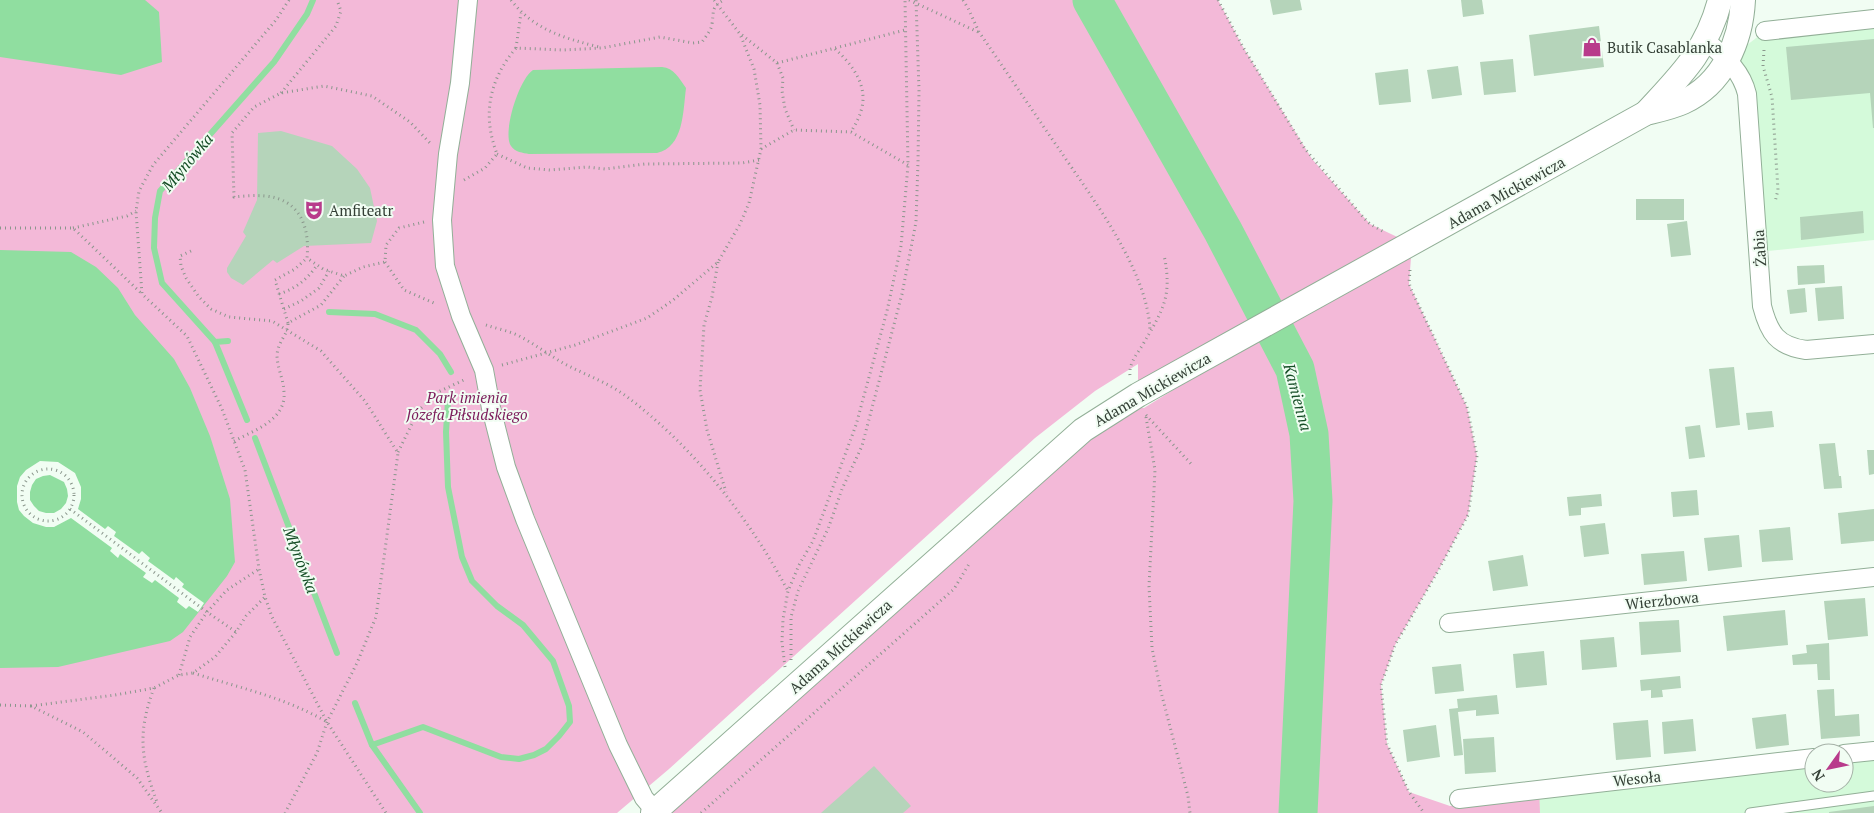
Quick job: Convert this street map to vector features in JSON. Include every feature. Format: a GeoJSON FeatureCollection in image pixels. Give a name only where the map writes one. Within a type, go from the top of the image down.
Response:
{"type":"FeatureCollection","features":[{"type":"Feature","properties":{"kind":"street"},"geometry":{"type":"LineString","coordinates":[[468,0],[460,83],[448,154],[442,220],[445,266],[461,316],[484,370],[491,408],[506,467],[525,519],[618,745],[644,798],[654,812]]}},
{"type":"Feature","properties":{"kind":"street"},"geometry":{"type":"LineString","coordinates":[[1705,40],[1720,0]]}},
{"type":"Feature","properties":{"kind":"street"},"geometry":{"type":"LineString","coordinates":[[1728,60],[1740,28],[1743,0]]}},
{"type":"Feature","properties":{"kind":"street"},"geometry":{"type":"LineString","coordinates":[[1765,31],[1874,19]]}},
{"type":"Feature","properties":{"kind":"street","name":"Adama Mickiewicza"},"geometry":{"type":"LineString","coordinates":[[1646,113],[1687,69],[1705,40]]}},
{"type":"Feature","properties":{"kind":"street","name":"Żabia"},"geometry":{"type":"LineString","coordinates":[[1705,40],[1735,66],[1746,86],[1762,306],[1772,333],[1783,343],[1806,350],[1874,344]]}},
{"type":"Feature","properties":{"kind":"street","name":"Adama Mickiewicza"},"geometry":{"type":"LineString","coordinates":[[654,812],[1083,430],[1106,414],[1156,385],[1646,113],[1682,103],[1689,99],[1710,81],[1728,60]]}},
{"type":"Feature","properties":{"kind":"street","name":"Wierzbowa"},"geometry":{"type":"LineString","coordinates":[[1449,623],[1874,577]]}},
{"type":"Feature","properties":{"kind":"street"},"geometry":{"type":"LineString","coordinates":[[1854,753],[1874,751]]}},
{"type":"Feature","properties":{"kind":"street","name":"Wesoła"},"geometry":{"type":"LineString","coordinates":[[1459,799],[1804,759]]}},
{"type":"Feature","properties":{"kind":"lane"},"geometry":{"type":"LineString","coordinates":[[1750,813],[1874,796]]}},
{"type":"Feature","properties":{"kind":"path"},"geometry":{"type":"LineString","coordinates":[[142,294],[136,211],[139,191],[153,165],[276,20],[289,0]]}},
{"type":"Feature","properties":{"kind":"path"},"geometry":{"type":"LineString","coordinates":[[281,93],[336,26],[340,10],[337,0]]}},
{"type":"Feature","properties":{"kind":"path"},"geometry":{"type":"LineString","coordinates":[[511,0],[521,13],[559,36],[602,48]]}},
{"type":"Feature","properties":{"kind":"path"},"geometry":{"type":"LineString","coordinates":[[715,2],[724,0]]}},
{"type":"Feature","properties":{"kind":"path"},"geometry":{"type":"LineString","coordinates":[[792,689],[782,642],[783,619],[788,591],[799,565],[813,541],[856,425],[887,311],[901,246],[908,165],[905,30],[907,0],[916,2],[979,32]]}},
{"type":"Feature","properties":{"kind":"path"},"geometry":{"type":"LineString","coordinates":[[963,0],[979,32],[1108,222],[1136,276],[1147,303],[1150,332]]}},
{"type":"Feature","properties":{"kind":"path"},"geometry":{"type":"LineString","coordinates":[[1218,0],[1243,47],[1312,159],[1370,224],[1412,244],[1409,283],[1467,407],[1477,456],[1468,515],[1438,571],[1394,645],[1381,685],[1387,744],[1409,792],[1424,813]]}},
{"type":"Feature","properties":{"kind":"path"},"geometry":{"type":"LineString","coordinates":[[516,48],[563,50],[602,48],[660,37],[693,43],[702,42],[712,25],[715,2]]}},
{"type":"Feature","properties":{"kind":"path"},"geometry":{"type":"LineString","coordinates":[[715,2],[740,34],[777,63],[783,78],[782,91],[785,110],[794,130]]}},
{"type":"Feature","properties":{"kind":"path"},"geometry":{"type":"LineString","coordinates":[[792,689],[791,617],[798,591],[828,529],[842,490],[862,446],[902,294],[916,222],[919,90],[916,2]]}},
{"type":"Feature","properties":{"kind":"path"},"geometry":{"type":"LineString","coordinates":[[521,13],[516,48],[504,63],[490,100],[489,126],[497,154],[527,168],[550,170],[587,167],[605,169],[645,164],[759,160]]}},
{"type":"Feature","properties":{"kind":"path"},"geometry":{"type":"LineString","coordinates":[[777,63],[905,30]]}},
{"type":"Feature","properties":{"kind":"path"},"geometry":{"type":"LineString","coordinates":[[1765,31],[1763,66],[1772,97],[1778,190],[1774,206]]}},
{"type":"Feature","properties":{"kind":"path"},"geometry":{"type":"LineString","coordinates":[[285,813],[317,753],[327,722],[357,663],[376,617],[398,453],[419,410],[438,392],[484,370],[575,345],[647,318],[672,301],[718,262],[740,224],[749,202],[761,149],[760,105],[754,69],[740,34]]}},
{"type":"Feature","properties":{"kind":"path"},"geometry":{"type":"LineString","coordinates":[[835,49],[848,61],[857,74],[861,85],[862,109],[851,132]]}},
{"type":"Feature","properties":{"kind":"path"},"geometry":{"type":"LineString","coordinates":[[234,441],[274,418],[279,412],[284,394],[277,354],[279,344],[288,330],[288,323],[275,280],[295,269],[307,258],[309,240],[302,218],[286,201],[265,196],[234,197],[232,133],[254,107],[281,93],[324,86],[372,96],[410,122],[431,143],[448,154]]}},
{"type":"Feature","properties":{"kind":"path"},"geometry":{"type":"LineString","coordinates":[[761,149],[794,130],[851,132],[908,165]]}},
{"type":"Feature","properties":{"kind":"path"},"geometry":{"type":"LineString","coordinates":[[445,192],[485,168],[497,154]]}},
{"type":"Feature","properties":{"kind":"path"},"geometry":{"type":"LineString","coordinates":[[0,228],[73,228],[127,216],[136,211]]}},
{"type":"Feature","properties":{"kind":"path"},"geometry":{"type":"LineString","coordinates":[[288,323],[321,305],[344,276],[363,267],[385,262],[386,245],[399,228],[422,222],[442,220]]}},
{"type":"Feature","properties":{"kind":"path"},"geometry":{"type":"LineString","coordinates":[[73,228],[187,336],[222,409],[245,470],[259,569],[265,597],[272,617],[327,722],[386,813]]}},
{"type":"Feature","properties":{"kind":"path"},"geometry":{"type":"LineString","coordinates":[[191,251],[180,256],[181,266],[198,297],[211,309],[229,317],[272,321],[321,351],[365,402],[398,453]]}},
{"type":"Feature","properties":{"kind":"path"},"geometry":{"type":"LineString","coordinates":[[1130,378],[1131,366],[1166,301],[1168,281],[1164,255]]}},
{"type":"Feature","properties":{"kind":"path"},"geometry":{"type":"LineString","coordinates":[[307,258],[329,271],[344,276]]}},
{"type":"Feature","properties":{"kind":"path"},"geometry":{"type":"LineString","coordinates":[[718,262],[712,297],[704,325],[700,390],[707,430],[726,495]]}},
{"type":"Feature","properties":{"kind":"path"},"geometry":{"type":"LineString","coordinates":[[279,294],[297,286],[311,275],[317,265]]}},
{"type":"Feature","properties":{"kind":"path"},"geometry":{"type":"LineString","coordinates":[[284,309],[302,301],[319,288],[329,271]]}},
{"type":"Feature","properties":{"kind":"path"},"geometry":{"type":"LineString","coordinates":[[546,352],[630,398],[682,445],[726,495],[770,557],[788,591]]}},
{"type":"Feature","properties":{"kind":"path"},"geometry":{"type":"LineString","coordinates":[[1138,420],[1146,415]]}},
{"type":"Feature","properties":{"kind":"path"},"geometry":{"type":"LineString","coordinates":[[1146,415],[1193,466]]}},
{"type":"Feature","properties":{"kind":"path"},"geometry":{"type":"LineString","coordinates":[[1146,415],[1155,470],[1149,586],[1152,648],[1161,692],[1188,796],[1190,813]]}},
{"type":"Feature","properties":{"kind":"path"},"geometry":{"type":"LineString","coordinates":[[48,468],[57,470],[65,475],[71,482],[74,490],[74,499],[70,509],[65,515],[57,519],[39,519],[31,514],[23,499],[26,481],[32,474],[48,468]]}},
{"type":"Feature","properties":{"kind":"path"},"geometry":{"type":"LineString","coordinates":[[70,509],[236,632]]}},
{"type":"Feature","properties":{"kind":"path"},"geometry":{"type":"LineString","coordinates":[[701,813],[954,589],[973,556]]}},
{"type":"Feature","properties":{"kind":"path"},"geometry":{"type":"LineString","coordinates":[[179,675],[190,637],[207,612],[227,590],[259,569]]}},
{"type":"Feature","properties":{"kind":"path"},"geometry":{"type":"LineString","coordinates":[[193,674],[214,657],[236,632],[246,616],[265,597]]}},
{"type":"Feature","properties":{"kind":"path"},"geometry":{"type":"LineString","coordinates":[[0,705],[31,706],[115,695],[154,688],[179,675],[193,674],[268,695],[303,708],[327,722]]}},
{"type":"Feature","properties":{"kind":"path"},"geometry":{"type":"LineString","coordinates":[[154,688],[148,702],[142,738],[146,771],[159,808]]}},
{"type":"Feature","properties":{"kind":"path"},"geometry":{"type":"LineString","coordinates":[[31,706],[83,732],[137,778],[162,813]]}},
{"type":"Feature","properties":{"kind":"shaded area"},"geometry":{"type":"Polygon","coordinates":[[[0,0],[145,0],[159,12],[162,62],[121,75],[0,57],[0,0]]]}},
{"type":"Feature","properties":{"kind":"shaded area"},"geometry":{"type":"Polygon","coordinates":[[[1874,19],[1874,240],[1759,252],[1748,99],[1728,60],[1765,31],[1874,19]]]}},
{"type":"Feature","properties":{"kind":"shaded area"},"geometry":{"type":"Polygon","coordinates":[[[662,67],[673,71],[686,88],[681,127],[672,144],[666,149],[657,153],[529,154],[517,151],[511,146],[509,130],[513,107],[522,84],[533,70],[662,67]]]}},
{"type":"Feature","properties":{"kind":"shaded area"},"geometry":{"type":"Polygon","coordinates":[[[0,250],[71,252],[96,267],[118,288],[135,315],[174,359],[190,388],[210,436],[230,499],[235,562],[227,576],[183,632],[170,641],[58,667],[0,668],[0,250]]]}},
{"type":"Feature","properties":{"kind":"shaded area"},"geometry":{"type":"Polygon","coordinates":[[[1874,751],[1874,813],[1540,813],[1539,809],[1539,789],[1804,759],[1804,793],[1854,793],[1854,753],[1874,751]]]}},
{"type":"Feature","properties":{"kind":"green space","name":"Park imienia Józefa Piłsudskiego"},"geometry":{"type":"Polygon","coordinates":[[[0,0],[1218,0],[1243,47],[1312,159],[1370,224],[1412,244],[1409,284],[1467,407],[1477,456],[1468,515],[1395,645],[1381,685],[1387,744],[1409,792],[1450,806],[1539,789],[1540,813],[653,813],[1119,406],[1144,408],[1370,268],[1138,395],[1138,364],[1095,391],[1035,438],[669,769],[617,813],[0,813],[0,0]]]}},
{"type":"Feature","properties":{"kind":"pier"},"geometry":{"type":"Polygon","coordinates":[[[40,461],[58,462],[75,473],[81,487],[81,499],[78,509],[105,529],[108,526],[116,532],[114,536],[139,554],[142,551],[150,558],[148,561],[174,580],[176,577],[184,584],[182,587],[204,603],[198,612],[189,606],[186,609],[177,602],[179,598],[155,580],[152,583],[143,577],[146,573],[120,554],[118,558],[110,551],[112,548],[71,518],[54,527],[46,527],[33,523],[24,516],[19,510],[17,502],[17,486],[20,477],[26,470],[40,461]],[[50,475],[36,479],[30,492],[30,500],[39,511],[54,513],[66,503],[68,496],[64,482],[50,475]]]}},
{"type":"Feature","properties":{"kind":"building"},"geometry":{"type":"Polygon","coordinates":[[[1270,0],[1300,0],[1302,10],[1273,15],[1270,0]]]}},
{"type":"Feature","properties":{"kind":"building"},"geometry":{"type":"Polygon","coordinates":[[[1461,0],[1482,0],[1484,14],[1463,17],[1461,0]]]}},
{"type":"Feature","properties":{"kind":"building"},"geometry":{"type":"Polygon","coordinates":[[[1599,26],[1604,67],[1534,76],[1529,35],[1599,26]]]}},
{"type":"Feature","properties":{"kind":"building"},"geometry":{"type":"Polygon","coordinates":[[[1874,39],[1874,128],[1870,93],[1791,100],[1786,47],[1874,39]]]}},
{"type":"Feature","properties":{"kind":"building"},"geometry":{"type":"Polygon","coordinates":[[[1513,59],[1516,92],[1484,95],[1480,62],[1513,59]]]}},
{"type":"Feature","properties":{"kind":"building"},"geometry":{"type":"Polygon","coordinates":[[[1458,66],[1462,95],[1432,99],[1427,70],[1458,66]]]}},
{"type":"Feature","properties":{"kind":"building"},"geometry":{"type":"Polygon","coordinates":[[[1408,69],[1411,102],[1379,105],[1375,73],[1408,69]]]}},
{"type":"Feature","properties":{"kind":"building","name":"Amfiteatr"},"geometry":{"type":"Polygon","coordinates":[[[281,131],[332,146],[357,169],[370,188],[377,221],[371,243],[304,246],[277,263],[273,260],[243,285],[231,278],[227,268],[246,236],[243,232],[257,200],[258,133],[281,131]]]}},
{"type":"Feature","properties":{"kind":"building"},"geometry":{"type":"Polygon","coordinates":[[[1636,199],[1684,199],[1684,220],[1636,220],[1636,199]]]}},
{"type":"Feature","properties":{"kind":"building"},"geometry":{"type":"Polygon","coordinates":[[[1863,211],[1864,233],[1801,240],[1800,217],[1863,211]]]}},
{"type":"Feature","properties":{"kind":"building"},"geometry":{"type":"Polygon","coordinates":[[[1687,221],[1691,255],[1671,257],[1667,224],[1687,221]]]}},
{"type":"Feature","properties":{"kind":"building"},"geometry":{"type":"Polygon","coordinates":[[[1824,265],[1825,283],[1798,285],[1797,266],[1824,265]]]}},
{"type":"Feature","properties":{"kind":"building"},"geometry":{"type":"Polygon","coordinates":[[[1842,286],[1844,319],[1818,321],[1815,288],[1842,286]]]}},
{"type":"Feature","properties":{"kind":"building"},"geometry":{"type":"Polygon","coordinates":[[[1805,288],[1807,312],[1790,314],[1787,290],[1805,288]]]}},
{"type":"Feature","properties":{"kind":"building"},"geometry":{"type":"Polygon","coordinates":[[[1734,367],[1740,425],[1716,428],[1709,369],[1734,367]]]}},
{"type":"Feature","properties":{"kind":"building"},"geometry":{"type":"Polygon","coordinates":[[[1772,411],[1774,427],[1748,430],[1746,413],[1772,411]]]}},
{"type":"Feature","properties":{"kind":"building"},"geometry":{"type":"Polygon","coordinates":[[[1700,425],[1705,457],[1689,459],[1685,427],[1700,425]]]}},
{"type":"Feature","properties":{"kind":"building"},"geometry":{"type":"Polygon","coordinates":[[[1835,443],[1842,488],[1824,489],[1819,444],[1835,443]]]}},
{"type":"Feature","properties":{"kind":"building"},"geometry":{"type":"Polygon","coordinates":[[[1867,450],[1874,450],[1874,474],[1869,475],[1867,450]]]}},
{"type":"Feature","properties":{"kind":"building"},"geometry":{"type":"Polygon","coordinates":[[[1697,490],[1699,515],[1673,517],[1671,492],[1697,490]]]}},
{"type":"Feature","properties":{"kind":"building"},"geometry":{"type":"Polygon","coordinates":[[[1601,494],[1602,506],[1581,508],[1581,515],[1569,516],[1567,497],[1601,494]]]}},
{"type":"Feature","properties":{"kind":"building"},"geometry":{"type":"Polygon","coordinates":[[[1874,509],[1874,541],[1841,544],[1838,513],[1874,509]]]}},
{"type":"Feature","properties":{"kind":"building"},"geometry":{"type":"Polygon","coordinates":[[[1605,523],[1609,554],[1584,557],[1580,526],[1605,523]]]}},
{"type":"Feature","properties":{"kind":"building"},"geometry":{"type":"Polygon","coordinates":[[[1790,527],[1793,560],[1762,562],[1759,530],[1790,527]]]}},
{"type":"Feature","properties":{"kind":"building"},"geometry":{"type":"Polygon","coordinates":[[[1739,535],[1742,567],[1708,571],[1704,538],[1739,535]]]}},
{"type":"Feature","properties":{"kind":"building"},"geometry":{"type":"Polygon","coordinates":[[[1684,551],[1687,581],[1644,585],[1641,554],[1684,551]]]}},
{"type":"Feature","properties":{"kind":"building"},"geometry":{"type":"Polygon","coordinates":[[[1523,555],[1528,586],[1493,591],[1488,561],[1523,555]]]}},
{"type":"Feature","properties":{"kind":"building"},"geometry":{"type":"Polygon","coordinates":[[[1865,598],[1868,636],[1828,640],[1824,601],[1865,598]]]}},
{"type":"Feature","properties":{"kind":"building"},"geometry":{"type":"Polygon","coordinates":[[[1785,610],[1788,645],[1727,651],[1723,616],[1785,610]]]}},
{"type":"Feature","properties":{"kind":"building"},"geometry":{"type":"Polygon","coordinates":[[[1679,620],[1681,652],[1641,655],[1639,622],[1679,620]]]}},
{"type":"Feature","properties":{"kind":"building"},"geometry":{"type":"Polygon","coordinates":[[[1614,637],[1617,667],[1582,670],[1580,640],[1614,637]]]}},
{"type":"Feature","properties":{"kind":"building"},"geometry":{"type":"Polygon","coordinates":[[[1829,643],[1830,680],[1818,680],[1817,664],[1793,665],[1792,655],[1807,653],[1806,645],[1829,643]]]}},
{"type":"Feature","properties":{"kind":"building"},"geometry":{"type":"Polygon","coordinates":[[[1544,651],[1547,685],[1516,688],[1513,654],[1544,651]]]}},
{"type":"Feature","properties":{"kind":"building"},"geometry":{"type":"Polygon","coordinates":[[[1461,664],[1464,691],[1435,694],[1432,667],[1461,664]]]}},
{"type":"Feature","properties":{"kind":"building"},"geometry":{"type":"Polygon","coordinates":[[[1680,676],[1681,688],[1662,690],[1663,697],[1651,698],[1651,690],[1641,691],[1640,680],[1680,676]]]}},
{"type":"Feature","properties":{"kind":"building"},"geometry":{"type":"Polygon","coordinates":[[[1834,689],[1835,716],[1859,714],[1860,736],[1821,739],[1817,690],[1834,689]]]}},
{"type":"Feature","properties":{"kind":"building"},"geometry":{"type":"Polygon","coordinates":[[[1497,695],[1499,714],[1476,716],[1476,710],[1458,712],[1463,755],[1454,756],[1449,709],[1458,708],[1457,699],[1497,695]]]}},
{"type":"Feature","properties":{"kind":"building"},"geometry":{"type":"Polygon","coordinates":[[[1786,714],[1789,745],[1756,749],[1752,718],[1786,714]]]}},
{"type":"Feature","properties":{"kind":"building"},"geometry":{"type":"Polygon","coordinates":[[[1693,719],[1696,751],[1664,754],[1662,722],[1693,719]]]}},
{"type":"Feature","properties":{"kind":"building"},"geometry":{"type":"Polygon","coordinates":[[[1648,720],[1651,757],[1616,760],[1613,723],[1648,720]]]}},
{"type":"Feature","properties":{"kind":"building"},"geometry":{"type":"Polygon","coordinates":[[[1436,725],[1440,757],[1407,762],[1403,730],[1436,725]]]}},
{"type":"Feature","properties":{"kind":"building"},"geometry":{"type":"Polygon","coordinates":[[[1494,737],[1496,772],[1465,774],[1463,739],[1494,737]]]}},
{"type":"Feature","properties":{"kind":"building"},"geometry":{"type":"Polygon","coordinates":[[[874,766],[911,806],[903,813],[821,813],[874,766]]]}},
{"type":"Feature","properties":{"kind":"building"},"geometry":{"type":"Polygon","coordinates":[[[1874,806],[1874,813],[1829,813],[1829,812],[1874,806]]]}},
{"type":"Feature","properties":{"kind":"waterway","name":"Młynówka"},"geometry":{"type":"LineString","coordinates":[[247,420],[215,342],[162,283],[154,248],[155,218],[160,191],[274,62],[307,14],[313,0]]}},
{"type":"Feature","properties":{"kind":"waterway","name":"Kamienna"},"geometry":{"type":"LineString","coordinates":[[1092,0],[1223,231],[1295,369],[1309,434],[1313,501],[1298,813]]}},
{"type":"Feature","properties":{"kind":"waterway"},"geometry":{"type":"LineString","coordinates":[[329,312],[375,314],[416,330],[440,354],[451,372]]}},
{"type":"Feature","properties":{"kind":"waterway"},"geometry":{"type":"LineString","coordinates":[[215,342],[228,341]]}},
{"type":"Feature","properties":{"kind":"waterway"},"geometry":{"type":"LineString","coordinates":[[372,745],[423,727],[501,757],[519,759],[546,749],[570,722],[569,706],[553,661],[523,625],[497,606],[472,581],[462,557],[448,487],[446,432],[448,401]]}},
{"type":"Feature","properties":{"kind":"waterway","name":"Młynówka"},"geometry":{"type":"LineString","coordinates":[[255,438],[337,653]]}},
{"type":"Feature","properties":{"kind":"waterway","name":"Młynówka"},"geometry":{"type":"LineString","coordinates":[[355,703],[372,745],[420,813]]}},
{"type":"Feature","properties":{"kind":"place","name":"Butik Casablanka"},"geometry":{"type":"Point","coordinates":[1592,47]}},
{"type":"Feature","properties":{"kind":"place","name":"Amfiteatr"},"geometry":{"type":"Point","coordinates":[314,210]}}]}
